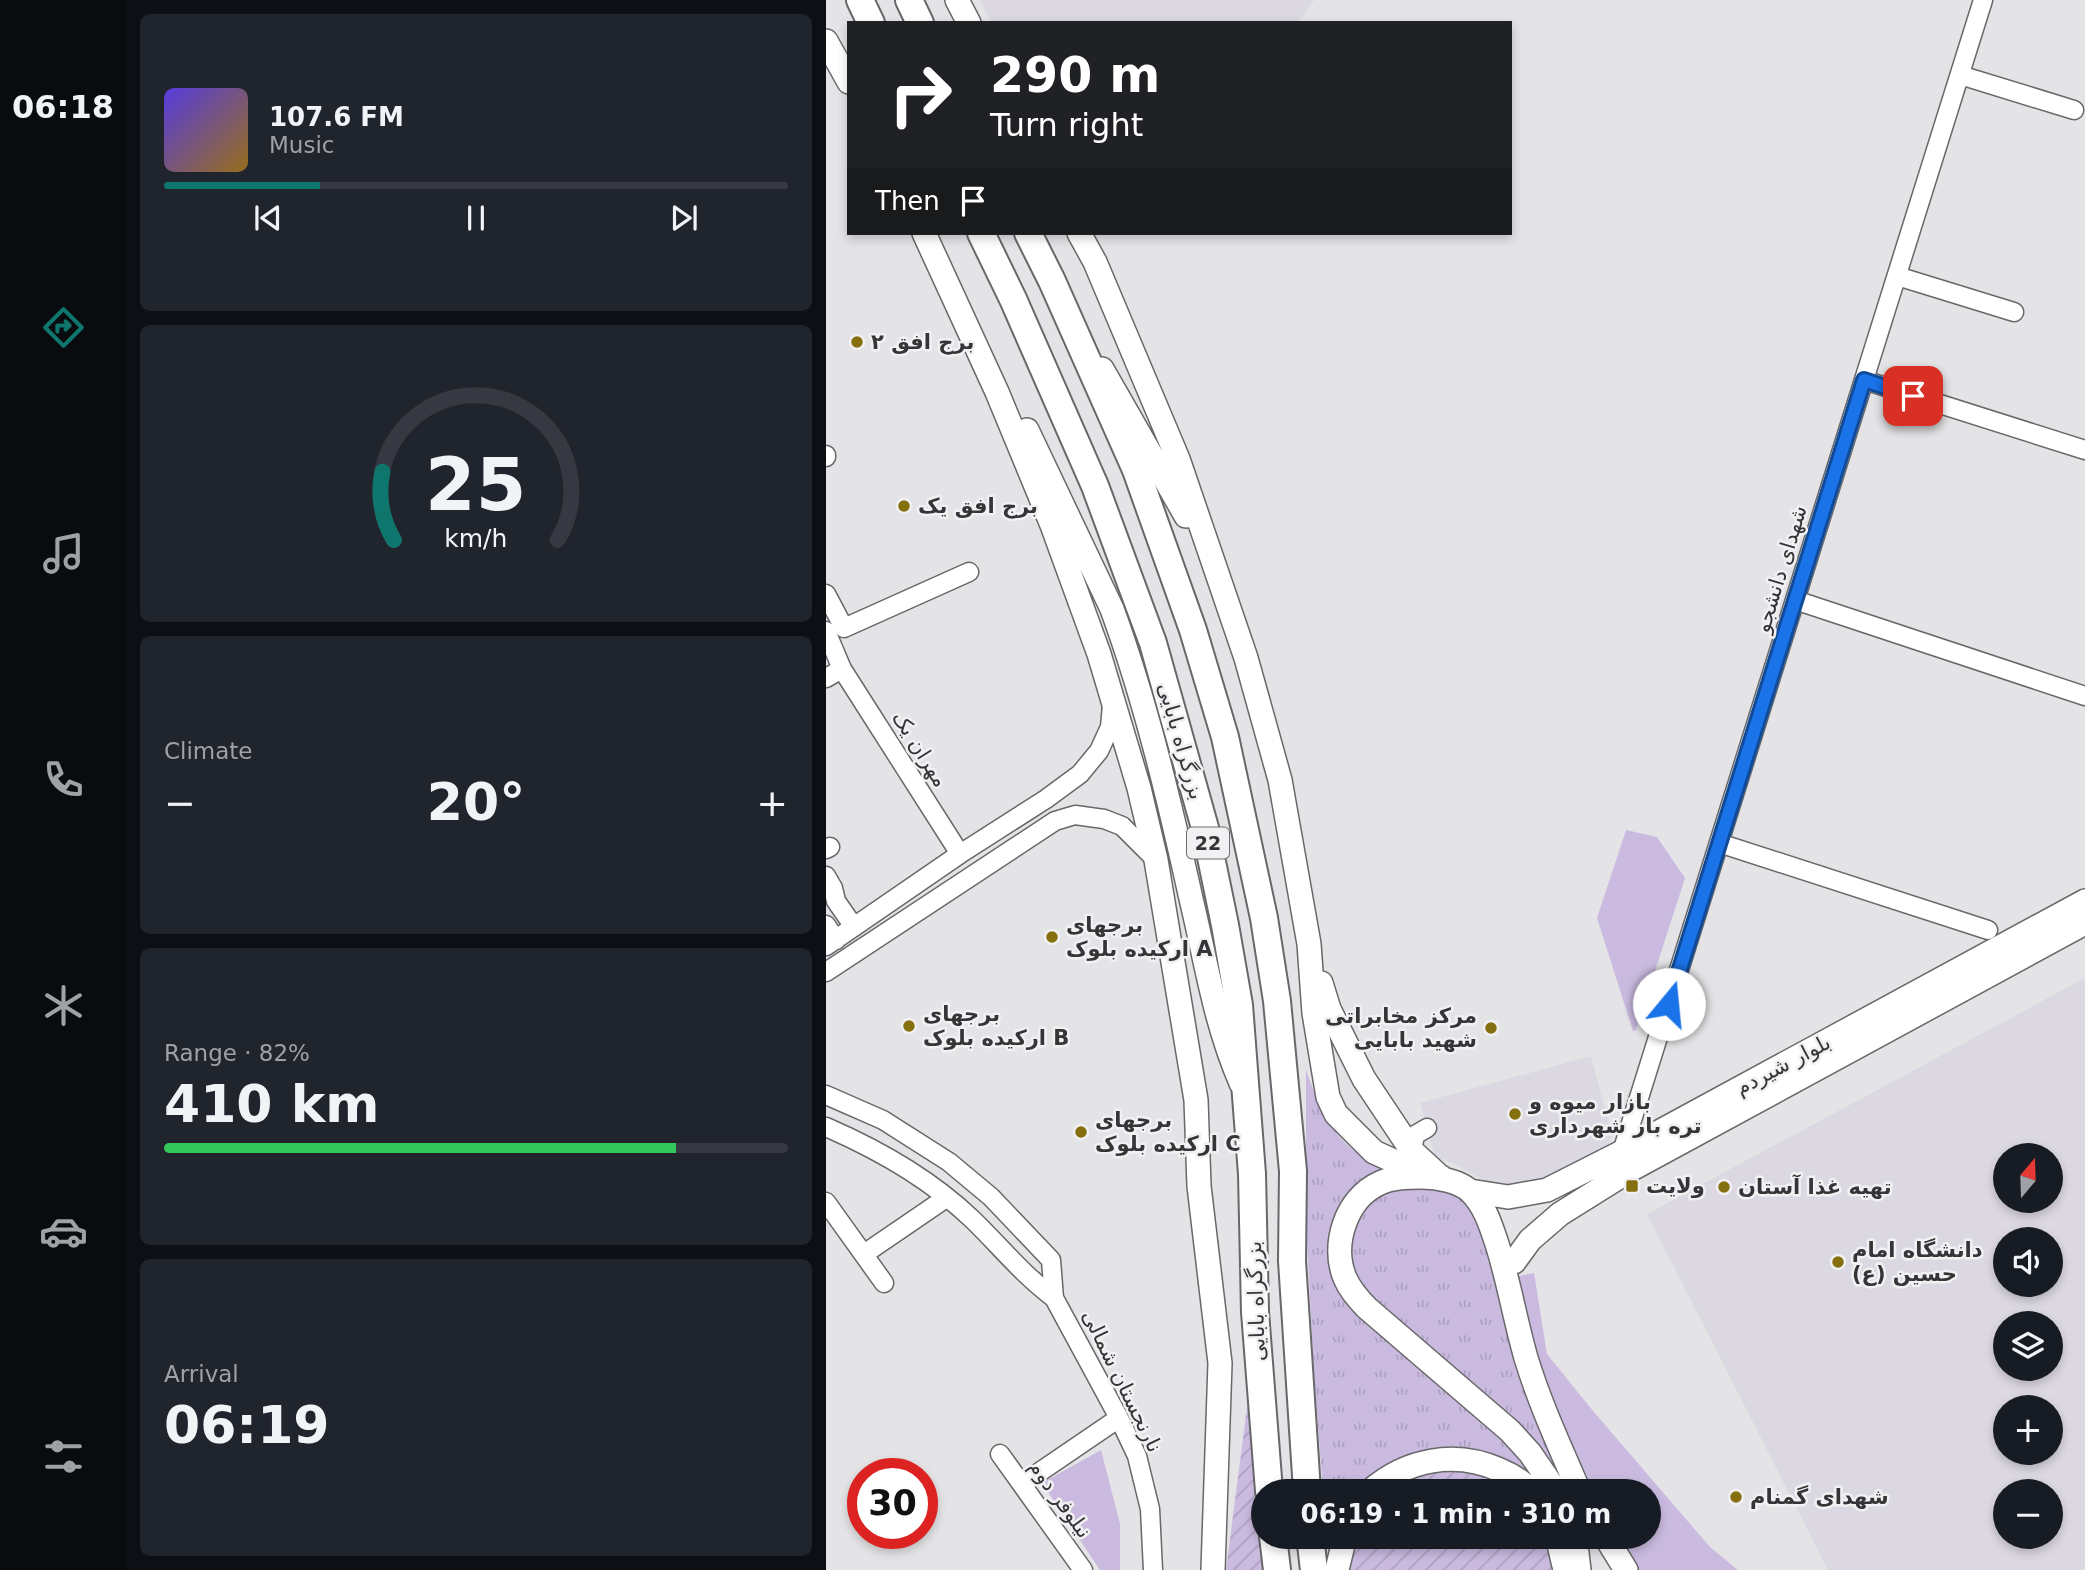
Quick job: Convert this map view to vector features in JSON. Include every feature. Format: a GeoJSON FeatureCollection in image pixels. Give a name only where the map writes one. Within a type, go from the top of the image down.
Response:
{"type":"FeatureCollection","features":[{"type":"Feature","properties":{"kind":"highway"},"geometry":{"type":"LineString","coordinates":[[860,0],[870,21]]}},
{"type":"Feature","properties":{"kind":"highway"},"geometry":{"type":"LineString","coordinates":[[908,0],[919,21]]}},
{"type":"Feature","properties":{"kind":"highway","name":"بزرگراه بابایی"},"geometry":{"type":"LineString","coordinates":[[982,235],[1095,486],[1153,643],[1202,816],[1239,1005],[1252,1174],[1255,1312],[1268,1479]]}},
{"type":"Feature","properties":{"kind":"highway","name":"بزرگراه بابایی"},"geometry":{"type":"LineString","coordinates":[[1029,235],[1136,470],[1193,630],[1225,737],[1264,918],[1277,1000],[1293,1171],[1292,1261],[1306,1479]]}},
{"type":"Feature","properties":{"kind":"highway"},"geometry":{"type":"LineString","coordinates":[[1275,1549],[1277,1570]]}},
{"type":"Feature","properties":{"kind":"highway"},"geometry":{"type":"LineString","coordinates":[[1312,1549],[1314,1570]]}},
{"type":"Feature","properties":{"kind":"main road"},"geometry":{"type":"LineString","coordinates":[[957,0],[968,21]]}},
{"type":"Feature","properties":{"kind":"main road"},"geometry":{"type":"LineString","coordinates":[[826,41],[847,78]]}},
{"type":"Feature","properties":{"kind":"main road"},"geometry":{"type":"LineString","coordinates":[[925,235],[997,392],[1052,525],[1099,654],[1139,788],[1156,860],[1196,1100],[1199,1186],[1220,1363],[1213,1570]]}},
{"type":"Feature","properties":{"kind":"main road"},"geometry":{"type":"LineString","coordinates":[[1080,235],[1095,262],[1178,459],[1246,658],[1280,780],[1309,944],[1314,1013],[1328,1097],[1336,1114],[1374,1152],[1470,1191],[1488,1218],[1511,1268],[1525,1356],[1549,1423],[1574,1479]]}},
{"type":"Feature","properties":{"kind":"main road"},"geometry":{"type":"LineString","coordinates":[[1052,281],[1214,564]]}},
{"type":"Feature","properties":{"kind":"main road"},"geometry":{"type":"LineString","coordinates":[[997,392],[1020,418],[1031,436],[1112,609],[1166,788],[1218,1021],[1245,1090]]}},
{"type":"Feature","properties":{"kind":"main road","name":"بلوار شیردم"},"geometry":{"type":"LineString","coordinates":[[1511,1268],[1531,1240],[1627,1161],[2085,901]]}},
{"type":"Feature","properties":{"kind":"main road","name":"بلوار شیردم"},"geometry":{"type":"LineString","coordinates":[[1470,1191],[1508,1197],[1627,1161],[2085,923]]}},
{"type":"Feature","properties":{"kind":"main road"},"geometry":{"type":"LineString","coordinates":[[1309,944],[1329,1009],[1364,1079],[1412,1151],[1441,1177]]}},
{"type":"Feature","properties":{"kind":"main road"},"geometry":{"type":"LineString","coordinates":[[1441,1177],[1394,1178],[1380,1182],[1364,1192],[1350,1212],[1341,1234],[1339,1255],[1344,1276],[1353,1293],[1367,1308],[1510,1432],[1530,1453],[1548,1479]]}},
{"type":"Feature","properties":{"kind":"main road"},"geometry":{"type":"LineString","coordinates":[[1548,1183],[1545,1198],[1550,1209],[1560,1214]]}},
{"type":"Feature","properties":{"kind":"main road"},"geometry":{"type":"LineString","coordinates":[[1387,1479],[1414,1465],[1440,1458],[1485,1463],[1515,1479]]}},
{"type":"Feature","properties":{"kind":"main road"},"geometry":{"type":"LineString","coordinates":[[1337,1570],[1342,1549]]}},
{"type":"Feature","properties":{"kind":"main road"},"geometry":{"type":"LineString","coordinates":[[1559,1549],[1565,1570]]}},
{"type":"Feature","properties":{"kind":"main road"},"geometry":{"type":"LineString","coordinates":[[1577,1549],[1580,1570]]}},
{"type":"Feature","properties":{"kind":"main road"},"geometry":{"type":"LineString","coordinates":[[1593,1549],[1595,1570]]}},
{"type":"Feature","properties":{"kind":"main road"},"geometry":{"type":"LineString","coordinates":[[1613,1549],[1626,1570]]}},
{"type":"Feature","properties":{"kind":"street","name":"شهدای دانشجو"},"geometry":{"type":"LineString","coordinates":[[1627,1161],[1719,843],[1983,0]]}},
{"type":"Feature","properties":{"kind":"street"},"geometry":{"type":"LineString","coordinates":[[1960,75],[2074,110]]}},
{"type":"Feature","properties":{"kind":"street"},"geometry":{"type":"LineString","coordinates":[[1897,276],[2014,312]]}},
{"type":"Feature","properties":{"kind":"street"},"geometry":{"type":"LineString","coordinates":[[1864,380],[2085,450]]}},
{"type":"Feature","properties":{"kind":"street"},"geometry":{"type":"LineString","coordinates":[[844,628],[969,572]]}},
{"type":"Feature","properties":{"kind":"street"},"geometry":{"type":"LineString","coordinates":[[826,594],[844,628],[842,669],[826,678]]}},
{"type":"Feature","properties":{"kind":"street"},"geometry":{"type":"LineString","coordinates":[[1795,600],[2085,696]]}},
{"type":"Feature","properties":{"kind":"street","name":"مهران یک"},"geometry":{"type":"LineString","coordinates":[[826,631],[842,669],[960,854]]}},
{"type":"Feature","properties":{"kind":"street"},"geometry":{"type":"LineString","coordinates":[[829,937],[854,927],[1080,774],[1099,751],[1110,727],[1112,698]]}},
{"type":"Feature","properties":{"kind":"street"},"geometry":{"type":"LineString","coordinates":[[1046,799],[1055,821]]}},
{"type":"Feature","properties":{"kind":"street"},"geometry":{"type":"LineString","coordinates":[[826,972],[1055,821],[1075,815],[1104,819],[1122,826],[1156,860]]}},
{"type":"Feature","properties":{"kind":"street"},"geometry":{"type":"LineString","coordinates":[[1719,843],[1988,930]]}},
{"type":"Feature","properties":{"kind":"street"},"geometry":{"type":"LineString","coordinates":[[826,876],[833,888],[831,899],[854,927]]}},
{"type":"Feature","properties":{"kind":"street"},"geometry":{"type":"LineString","coordinates":[[903,893],[916,912]]}},
{"type":"Feature","properties":{"kind":"street","name":"نارنجستان شمالی"},"geometry":{"type":"LineString","coordinates":[[826,1095],[883,1120],[950,1162],[991,1197],[1051,1259],[1054,1298]]}},
{"type":"Feature","properties":{"kind":"street","name":"نارنجستان شمالی"},"geometry":{"type":"LineString","coordinates":[[826,1127],[869,1146],[932,1185],[971,1218],[1030,1279],[1054,1298],[1137,1456],[1150,1509],[1153,1570]]}},
{"type":"Feature","properties":{"kind":"street"},"geometry":{"type":"LineString","coordinates":[[1412,1151],[1415,1135],[1427,1128]]}},
{"type":"Feature","properties":{"kind":"street"},"geometry":{"type":"LineString","coordinates":[[932,1185],[950,1162]]}},
{"type":"Feature","properties":{"kind":"street"},"geometry":{"type":"LineString","coordinates":[[864,1254],[946,1198]]}},
{"type":"Feature","properties":{"kind":"street"},"geometry":{"type":"LineString","coordinates":[[826,1202],[884,1283]]}},
{"type":"Feature","properties":{"kind":"street"},"geometry":{"type":"LineString","coordinates":[[1022,1483],[1119,1418]]}},
{"type":"Feature","properties":{"kind":"street","name":"نیلوفر دوم"},"geometry":{"type":"LineString","coordinates":[[1000,1454],[1083,1570]]}},
{"type":"Feature","properties":{"kind":"shaded area"},"geometry":{"type":"Polygon","coordinates":[[[980,0],[1314,0],[1298,21],[991,21],[980,0]]]}},
{"type":"Feature","properties":{"kind":"shaded area","name":"دانشگاه امام حسین (ع)"},"geometry":{"type":"Polygon","coordinates":[[[2085,978],[2085,1570],[1828,1570],[1647,1214],[2085,978]]]}},
{"type":"Feature","properties":{"kind":"shaded area","name":"بازار میوه و تره بار شهرداری"},"geometry":{"type":"Polygon","coordinates":[[[1591,1056],[1612,1135],[1607,1148],[1531,1186],[1495,1187],[1455,1164],[1435,1157],[1420,1103],[1591,1056]]]}},
{"type":"Feature","properties":{"kind":"green space"},"geometry":{"type":"Polygon","coordinates":[[[1626,830],[1657,837],[1685,878],[1636,1030],[1633,1031],[1597,918],[1626,830]]]}},
{"type":"Feature","properties":{"kind":"green space"},"geometry":{"type":"Polygon","coordinates":[[[1306,1070],[1319,1103],[1334,1130],[1356,1152],[1387,1169],[1367,1180],[1334,1266],[1518,1453],[1539,1479],[1322,1479],[1306,1223],[1306,1070]]]}},
{"type":"Feature","properties":{"kind":"green space"},"geometry":{"type":"Polygon","coordinates":[[[1400,1184],[1448,1189],[1475,1207],[1562,1479],[1554,1479],[1359,1289],[1346,1254],[1361,1207],[1400,1184]]]}},
{"type":"Feature","properties":{"kind":"green space"},"geometry":{"type":"Polygon","coordinates":[[[1534,1273],[1547,1354],[1652,1479],[1587,1479],[1568,1442],[1537,1364],[1519,1276],[1534,1273]]]}},
{"type":"Feature","properties":{"kind":"green space"},"geometry":{"type":"Polygon","coordinates":[[[1251,1377],[1256,1479],[1251,1479],[1251,1549],[1263,1549],[1265,1570],[1226,1570],[1251,1377]]]}},
{"type":"Feature","properties":{"kind":"green space"},"geometry":{"type":"Polygon","coordinates":[[[1101,1450],[1120,1524],[1120,1570],[1100,1570],[1042,1483],[1101,1450]]]}},
{"type":"Feature","properties":{"kind":"green space"},"geometry":{"type":"Polygon","coordinates":[[[1436,1468],[1469,1468],[1493,1479],[1411,1479],[1436,1468]]]}},
{"type":"Feature","properties":{"kind":"green space"},"geometry":{"type":"Polygon","coordinates":[[[1661,1490],[1710,1547],[1738,1570],[1635,1570],[1623,1549],[1661,1549],[1661,1490]]]}},
{"type":"Feature","properties":{"kind":"green space"},"geometry":{"type":"Polygon","coordinates":[[[1352,1549],[1552,1549],[1558,1570],[1349,1570],[1352,1549]]]}},
{"type":"Feature","properties":{"kind":"place","name":"برج افق ۲"},"geometry":{"type":"Point","coordinates":[857,342]}},
{"type":"Feature","properties":{"kind":"place","name":"برج افق یک"},"geometry":{"type":"Point","coordinates":[904,506]}},
{"type":"Feature","properties":{"kind":"place","name":"برجهای ارکیده بلوک A"},"geometry":{"type":"Point","coordinates":[1052,937]}},
{"type":"Feature","properties":{"kind":"place","name":"برجهای ارکیده بلوک B"},"geometry":{"type":"Point","coordinates":[909,1026]}},
{"type":"Feature","properties":{"kind":"place","name":"مرکز مخابراتی شهید بابایی"},"geometry":{"type":"Point","coordinates":[1491,1028]}},
{"type":"Feature","properties":{"kind":"place","name":"بازار میوه و تره بار شهرداری"},"geometry":{"type":"Point","coordinates":[1515,1114]}},
{"type":"Feature","properties":{"kind":"place","name":"برجهای ارکیده بلوک C"},"geometry":{"type":"Point","coordinates":[1081,1132]}},
{"type":"Feature","properties":{"kind":"place","name":"ولایت"},"geometry":{"type":"Point","coordinates":[1632,1186]}},
{"type":"Feature","properties":{"kind":"place","name":"تهیه غذا آستان"},"geometry":{"type":"Point","coordinates":[1724,1187]}},
{"type":"Feature","properties":{"kind":"place","name":"دانشگاه امام حسین (ع)"},"geometry":{"type":"Point","coordinates":[1838,1262]}},
{"type":"Feature","properties":{"kind":"place","name":"شهدای گمنام"},"geometry":{"type":"Point","coordinates":[1736,1497]}},
{"type":"Feature","properties":{"kind":"route"},"geometry":{"type":"LineString","coordinates":[[1669,1004],[1864,380],[1913,396]]}}]}
